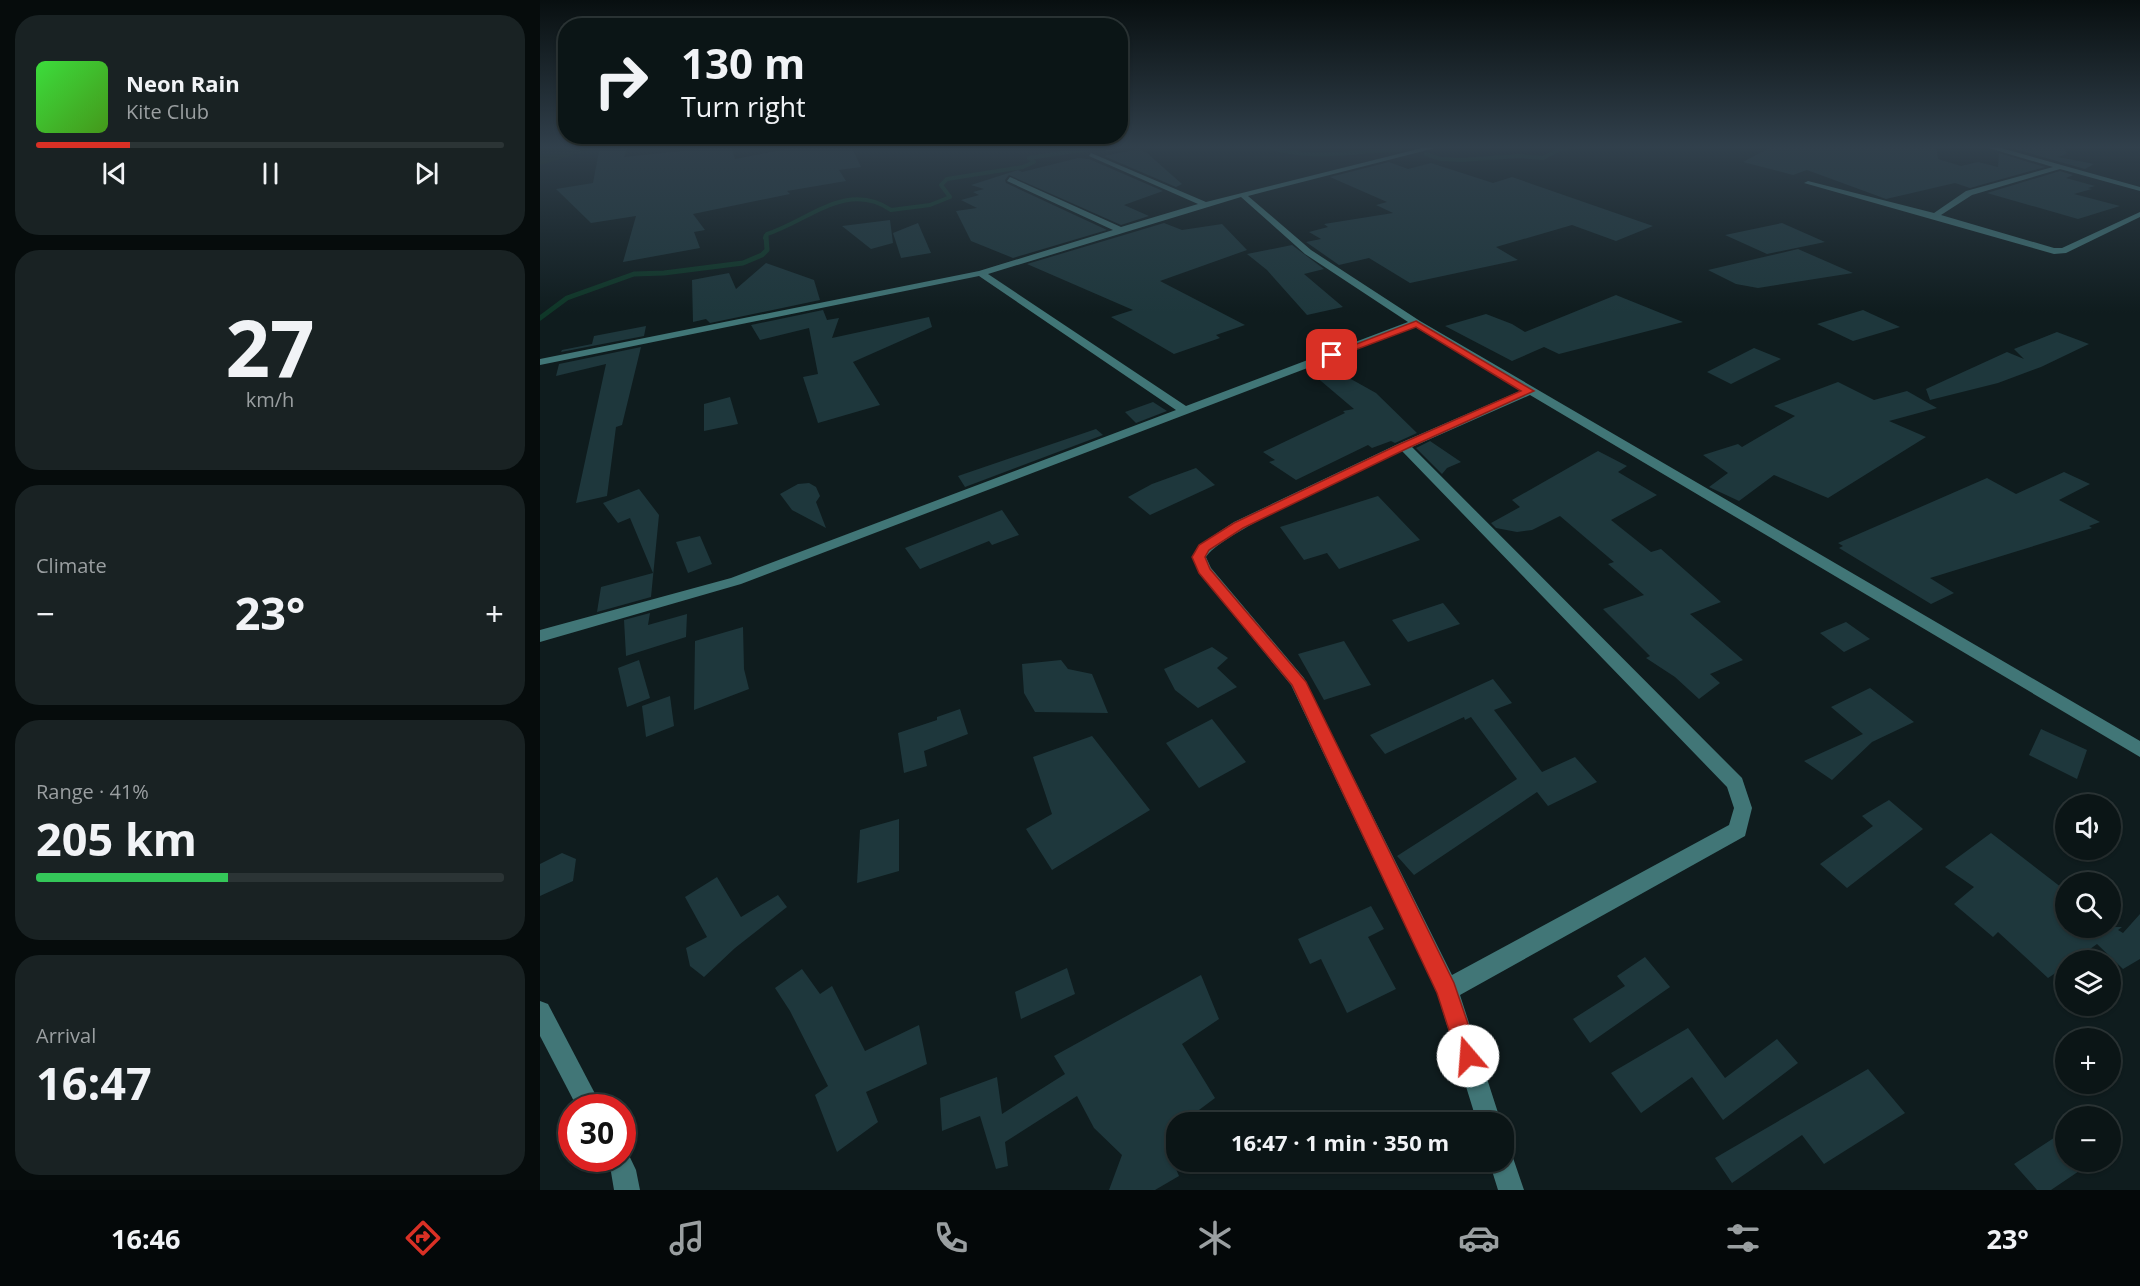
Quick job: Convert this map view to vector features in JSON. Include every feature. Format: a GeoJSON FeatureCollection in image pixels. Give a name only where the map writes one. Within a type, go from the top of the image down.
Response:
{"type":"FeatureCollection","features":[{"type":"Feature","properties":{"kind":"street"},"geometry":{"type":"LineString","coordinates":[[1059,202],[1123,231]]}},
{"type":"Feature","properties":{"kind":"street"},"geometry":{"type":"LineString","coordinates":[[1199,202],[1205,204]]}},
{"type":"Feature","properties":{"kind":"street"},"geometry":{"type":"LineString","coordinates":[[540,362],[981,273],[1214,202]]}},
{"type":"Feature","properties":{"kind":"street"},"geometry":{"type":"LineString","coordinates":[[1251,202],[1308,252],[1416,324],[2140,750]]}},
{"type":"Feature","properties":{"kind":"street"},"geometry":{"type":"LineString","coordinates":[[1879,202],[2054,251],[2062,251],[2140,214]]}},
{"type":"Feature","properties":{"kind":"street"},"geometry":{"type":"LineString","coordinates":[[1935,216],[1956,202]]}},
{"type":"Feature","properties":{"kind":"street"},"geometry":{"type":"LineString","coordinates":[[981,273],[1186,411]]}},
{"type":"Feature","properties":{"kind":"street"},"geometry":{"type":"LineString","coordinates":[[540,636],[736,581],[1416,324]]}},
{"type":"Feature","properties":{"kind":"street"},"geometry":{"type":"LineString","coordinates":[[1486,1112],[1447,990],[1298,682],[1211,579],[1204,570],[1199,557],[1204,548],[1239,525],[1404,446],[1529,391]]}},
{"type":"Feature","properties":{"kind":"street"},"geometry":{"type":"LineString","coordinates":[[1404,446],[1735,783],[1743,808],[1737,830],[1447,990]]}},
{"type":"Feature","properties":{"kind":"street"},"geometry":{"type":"LineString","coordinates":[[540,1012],[583,1094]]}},
{"type":"Feature","properties":{"kind":"street"},"geometry":{"type":"LineString","coordinates":[[623,1172],[627,1190]]}},
{"type":"Feature","properties":{"kind":"street"},"geometry":{"type":"LineString","coordinates":[[1505,1172],[1511,1190]]}},
{"type":"Feature","properties":{"kind":"building"},"geometry":{"type":"Polygon","coordinates":[[[569,202],[753,202],[693,214],[705,230],[694,232],[700,248],[623,262],[636,216],[591,223],[569,202]]]}},
{"type":"Feature","properties":{"kind":"building"},"geometry":{"type":"Polygon","coordinates":[[[964,202],[1046,202],[1107,230],[1013,258],[971,241],[956,211],[977,208],[964,202]]]}},
{"type":"Feature","properties":{"kind":"building"},"geometry":{"type":"Polygon","coordinates":[[[1068,202],[1134,202],[1124,205],[1149,216],[1121,225],[1068,202]]]}},
{"type":"Feature","properties":{"kind":"building"},"geometry":{"type":"Polygon","coordinates":[[[1387,202],[1583,202],[1653,226],[1616,241],[1572,225],[1496,247],[1518,260],[1410,283],[1369,258],[1339,265],[1306,242],[1321,239],[1309,232],[1328,227],[1324,224],[1393,213],[1376,205],[1387,202]]]}},
{"type":"Feature","properties":{"kind":"building"},"geometry":{"type":"Polygon","coordinates":[[[2017,202],[2103,202],[2120,206],[2078,219],[2017,202]]]}},
{"type":"Feature","properties":{"kind":"building"},"geometry":{"type":"Polygon","coordinates":[[[890,220],[893,243],[871,249],[842,226],[890,220]]]}},
{"type":"Feature","properties":{"kind":"building"},"geometry":{"type":"Polygon","coordinates":[[[918,223],[931,253],[901,258],[893,233],[918,223]]]}},
{"type":"Feature","properties":{"kind":"building"},"geometry":{"type":"Polygon","coordinates":[[[1164,223],[1182,230],[1222,224],[1247,250],[1160,281],[1245,325],[1216,335],[1220,338],[1174,354],[1111,317],[1133,310],[1027,264],[1164,223]]]}},
{"type":"Feature","properties":{"kind":"building"},"geometry":{"type":"Polygon","coordinates":[[[1782,223],[1825,242],[1767,254],[1725,235],[1782,223]]]}},
{"type":"Feature","properties":{"kind":"building"},"geometry":{"type":"Polygon","coordinates":[[[1292,245],[1324,269],[1304,274],[1343,307],[1307,315],[1267,270],[1247,254],[1292,245]]]}},
{"type":"Feature","properties":{"kind":"building"},"geometry":{"type":"Polygon","coordinates":[[[1798,249],[1853,273],[1758,288],[1736,284],[1708,270],[1798,249]]]}},
{"type":"Feature","properties":{"kind":"building"},"geometry":{"type":"Polygon","coordinates":[[[766,263],[814,280],[820,300],[710,323],[706,319],[693,322],[692,280],[729,273],[736,289],[766,263]]]}},
{"type":"Feature","properties":{"kind":"building"},"geometry":{"type":"Polygon","coordinates":[[[1616,295],[1683,322],[1559,354],[1544,347],[1512,361],[1445,326],[1486,314],[1512,324],[1525,332],[1616,295]]]}},
{"type":"Feature","properties":{"kind":"building"},"geometry":{"type":"Polygon","coordinates":[[[823,310],[827,320],[839,318],[832,338],[929,317],[932,327],[853,362],[880,405],[818,423],[803,377],[818,374],[809,328],[760,340],[751,325],[823,310]]]}},
{"type":"Feature","properties":{"kind":"building"},"geometry":{"type":"Polygon","coordinates":[[[1863,310],[1900,327],[1853,341],[1817,324],[1863,310]]]}},
{"type":"Feature","properties":{"kind":"building"},"geometry":{"type":"Polygon","coordinates":[[[646,326],[644,336],[561,352],[592,344],[594,336],[646,326]]]}},
{"type":"Feature","properties":{"kind":"building"},"geometry":{"type":"Polygon","coordinates":[[[2057,332],[2089,344],[2041,367],[1998,383],[1930,400],[1926,389],[2007,352],[2024,359],[2014,349],[2057,332]]]}},
{"type":"Feature","properties":{"kind":"building"},"geometry":{"type":"Polygon","coordinates":[[[641,347],[622,425],[616,427],[607,496],[576,503],[606,364],[556,376],[559,364],[641,347]]]}},
{"type":"Feature","properties":{"kind":"building"},"geometry":{"type":"Polygon","coordinates":[[[1754,348],[1781,359],[1731,384],[1707,372],[1754,348]]]}},
{"type":"Feature","properties":{"kind":"building"},"geometry":{"type":"Polygon","coordinates":[[[1324,364],[1376,393],[1417,433],[1395,443],[1391,441],[1372,448],[1368,445],[1296,480],[1269,462],[1275,460],[1263,452],[1345,413],[1343,411],[1354,409],[1308,370],[1324,364]]]}},
{"type":"Feature","properties":{"kind":"building"},"geometry":{"type":"Polygon","coordinates":[[[1838,382],[1874,400],[1907,391],[1937,408],[1889,421],[1926,437],[1828,498],[1774,475],[1739,501],[1709,487],[1728,473],[1703,455],[1738,444],[1742,447],[1795,416],[1774,406],[1838,382]]]}},
{"type":"Feature","properties":{"kind":"building"},"geometry":{"type":"Polygon","coordinates":[[[730,397],[738,424],[704,431],[704,404],[730,397]]]}},
{"type":"Feature","properties":{"kind":"building"},"geometry":{"type":"Polygon","coordinates":[[[1153,402],[1167,411],[1136,423],[1125,412],[1153,402]]]}},
{"type":"Feature","properties":{"kind":"building"},"geometry":{"type":"Polygon","coordinates":[[[1096,429],[1103,435],[965,487],[958,476],[1096,429]]]}},
{"type":"Feature","properties":{"kind":"building"},"geometry":{"type":"Polygon","coordinates":[[[1430,441],[1461,462],[1447,468],[1442,474],[1416,448],[1430,441]]]}},
{"type":"Feature","properties":{"kind":"building"},"geometry":{"type":"Polygon","coordinates":[[[1598,451],[1627,466],[1618,472],[1657,495],[1611,520],[1651,552],[1661,549],[1721,602],[1690,614],[1743,660],[1710,674],[1720,683],[1699,699],[1675,677],[1646,658],[1650,656],[1603,609],[1644,595],[1608,564],[1614,562],[1560,516],[1532,530],[1517,532],[1496,528],[1491,523],[1520,507],[1512,500],[1598,451]]]}},
{"type":"Feature","properties":{"kind":"building"},"geometry":{"type":"Polygon","coordinates":[[[1196,468],[1215,485],[1150,515],[1128,497],[1152,484],[1196,468]]]}},
{"type":"Feature","properties":{"kind":"building"},"geometry":{"type":"Polygon","coordinates":[[[2064,472],[2090,484],[2059,500],[2100,522],[2089,526],[2092,528],[1930,578],[1954,593],[1931,604],[1839,548],[1843,546],[1838,543],[1987,478],[2016,494],[2064,472]]]}},
{"type":"Feature","properties":{"kind":"building"},"geometry":{"type":"Polygon","coordinates":[[[809,483],[816,487],[820,496],[816,502],[826,528],[792,510],[780,494],[798,484],[809,483]]]}},
{"type":"Feature","properties":{"kind":"building"},"geometry":{"type":"Polygon","coordinates":[[[639,489],[659,515],[651,597],[597,612],[601,587],[653,573],[630,518],[618,523],[603,503],[639,489]]]}},
{"type":"Feature","properties":{"kind":"building"},"geometry":{"type":"Polygon","coordinates":[[[1378,496],[1420,540],[1339,569],[1327,553],[1304,560],[1280,527],[1378,496]]]}},
{"type":"Feature","properties":{"kind":"building"},"geometry":{"type":"Polygon","coordinates":[[[1002,510],[1019,535],[992,545],[989,541],[920,569],[905,548],[1002,510]]]}},
{"type":"Feature","properties":{"kind":"building"},"geometry":{"type":"Polygon","coordinates":[[[700,536],[712,564],[688,573],[676,542],[700,536]]]}},
{"type":"Feature","properties":{"kind":"building"},"geometry":{"type":"Polygon","coordinates":[[[1443,603],[1460,624],[1408,642],[1392,620],[1443,603]]]}},
{"type":"Feature","properties":{"kind":"building"},"geometry":{"type":"Polygon","coordinates":[[[650,613],[648,625],[687,614],[686,637],[626,656],[624,620],[650,613]]]}},
{"type":"Feature","properties":{"kind":"building"},"geometry":{"type":"Polygon","coordinates":[[[1846,622],[1870,639],[1844,652],[1820,633],[1846,622]]]}},
{"type":"Feature","properties":{"kind":"building"},"geometry":{"type":"Polygon","coordinates":[[[743,627],[744,669],[749,689],[694,710],[695,641],[743,627]]]}},
{"type":"Feature","properties":{"kind":"building"},"geometry":{"type":"Polygon","coordinates":[[[1344,641],[1371,685],[1324,700],[1298,654],[1344,641]]]}},
{"type":"Feature","properties":{"kind":"building"},"geometry":{"type":"Polygon","coordinates":[[[1212,647],[1228,658],[1217,668],[1237,687],[1198,708],[1175,690],[1164,669],[1212,647]]]}},
{"type":"Feature","properties":{"kind":"building"},"geometry":{"type":"Polygon","coordinates":[[[639,660],[650,698],[627,707],[618,668],[639,660]]]}},
{"type":"Feature","properties":{"kind":"building"},"geometry":{"type":"Polygon","coordinates":[[[1061,660],[1068,669],[1092,674],[1108,713],[1035,712],[1024,693],[1022,664],[1061,660]]]}},
{"type":"Feature","properties":{"kind":"building"},"geometry":{"type":"Polygon","coordinates":[[[1493,679],[1512,703],[1494,710],[1542,772],[1575,757],[1597,782],[1548,806],[1537,792],[1414,875],[1397,856],[1517,779],[1471,717],[1465,720],[1464,717],[1385,754],[1370,735],[1493,679]]]}},
{"type":"Feature","properties":{"kind":"building"},"geometry":{"type":"Polygon","coordinates":[[[1870,688],[1914,722],[1872,742],[1832,780],[1804,761],[1863,734],[1831,707],[1870,688]]]}},
{"type":"Feature","properties":{"kind":"building"},"geometry":{"type":"Polygon","coordinates":[[[670,696],[674,726],[646,737],[642,706],[670,696]]]}},
{"type":"Feature","properties":{"kind":"building"},"geometry":{"type":"Polygon","coordinates":[[[960,709],[968,734],[924,751],[927,766],[904,773],[898,733],[937,720],[937,717],[960,709]]]}},
{"type":"Feature","properties":{"kind":"building"},"geometry":{"type":"Polygon","coordinates":[[[1212,719],[1246,762],[1199,788],[1166,743],[1212,719]]]}},
{"type":"Feature","properties":{"kind":"building"},"geometry":{"type":"Polygon","coordinates":[[[2041,729],[2087,750],[2077,779],[2029,755],[2041,729]]]}},
{"type":"Feature","properties":{"kind":"building"},"geometry":{"type":"Polygon","coordinates":[[[1092,736],[1150,810],[1052,870],[1026,829],[1052,814],[1033,757],[1092,736]]]}},
{"type":"Feature","properties":{"kind":"building"},"geometry":{"type":"Polygon","coordinates":[[[1889,800],[1923,829],[1847,888],[1820,864],[1873,826],[1862,816],[1889,800]]]}},
{"type":"Feature","properties":{"kind":"building"},"geometry":{"type":"Polygon","coordinates":[[[899,819],[899,871],[857,883],[860,830],[899,819]]]}},
{"type":"Feature","properties":{"kind":"building"},"geometry":{"type":"Polygon","coordinates":[[[1991,833],[2055,882],[2055,938],[2121,938],[2121,932],[2123,933],[2140,914],[2140,959],[2123,969],[2121,950],[2103,950],[2097,944],[2089,950],[2055,950],[2055,973],[2048,978],[1998,932],[1993,937],[1954,904],[1974,887],[1945,867],[1991,833]]]}},
{"type":"Feature","properties":{"kind":"building"},"geometry":{"type":"Polygon","coordinates":[[[562,853],[576,859],[573,881],[540,896],[540,864],[562,853]]]}},
{"type":"Feature","properties":{"kind":"building"},"geometry":{"type":"Polygon","coordinates":[[[717,877],[741,917],[778,895],[787,907],[735,948],[704,977],[690,966],[686,948],[707,937],[685,897],[717,877]]]}},
{"type":"Feature","properties":{"kind":"building"},"geometry":{"type":"Polygon","coordinates":[[[1371,906],[1384,929],[1368,937],[1396,989],[1347,1013],[1321,959],[1310,964],[1298,939],[1371,906]]]}},
{"type":"Feature","properties":{"kind":"building"},"geometry":{"type":"Polygon","coordinates":[[[1645,957],[1670,987],[1590,1043],[1573,1019],[1625,986],[1617,976],[1645,957]]]}},
{"type":"Feature","properties":{"kind":"building"},"geometry":{"type":"Polygon","coordinates":[[[1067,968],[1075,994],[1021,1019],[1015,992],[1067,968]]]}},
{"type":"Feature","properties":{"kind":"building"},"geometry":{"type":"Polygon","coordinates":[[[802,969],[820,994],[832,986],[865,1051],[919,1025],[927,1064],[866,1092],[878,1122],[837,1152],[815,1095],[828,1086],[790,1011],[775,988],[802,969]]]}},
{"type":"Feature","properties":{"kind":"building"},"geometry":{"type":"Polygon","coordinates":[[[1201,975],[1219,1019],[1182,1044],[1215,1098],[1196,1112],[1166,1112],[1166,1172],[1177,1172],[1179,1176],[1155,1190],[1109,1190],[1122,1155],[1094,1128],[1077,1096],[1005,1142],[1008,1166],[996,1169],[980,1116],[942,1131],[940,1098],[997,1077],[1002,1114],[1065,1074],[1054,1056],[1201,975]]]}},
{"type":"Feature","properties":{"kind":"building"},"geometry":{"type":"Polygon","coordinates":[[[1688,1028],[1725,1078],[1777,1039],[1798,1063],[1723,1120],[1692,1077],[1641,1113],[1611,1073],[1688,1028]]]}},
{"type":"Feature","properties":{"kind":"building"},"geometry":{"type":"Polygon","coordinates":[[[1868,1069],[1905,1113],[1824,1164],[1802,1135],[1732,1183],[1715,1158],[1868,1069]]]}},
{"type":"Feature","properties":{"kind":"building"},"geometry":{"type":"Polygon","coordinates":[[[2055,1137],[2055,1172],[2078,1172],[2051,1190],[2037,1190],[2014,1164],[2055,1137]]]}},
{"type":"Feature","properties":{"kind":"waterway"},"geometry":{"type":"LineString","coordinates":[[766,236],[841,202]]}},
{"type":"Feature","properties":{"kind":"waterway"},"geometry":{"type":"LineString","coordinates":[[873,202],[891,210],[930,205],[939,202]]}},
{"type":"Feature","properties":{"kind":"waterway"},"geometry":{"type":"LineString","coordinates":[[540,318],[567,298],[634,274],[664,273],[743,263],[762,255],[767,250],[766,236]]}},
{"type":"Feature","properties":{"kind":"route"},"geometry":{"type":"LineString","coordinates":[[1332,355],[1416,324],[1529,391],[1404,446],[1239,525],[1204,548],[1199,557],[1204,570],[1298,682],[1447,990],[1468,1056]]}}]}
